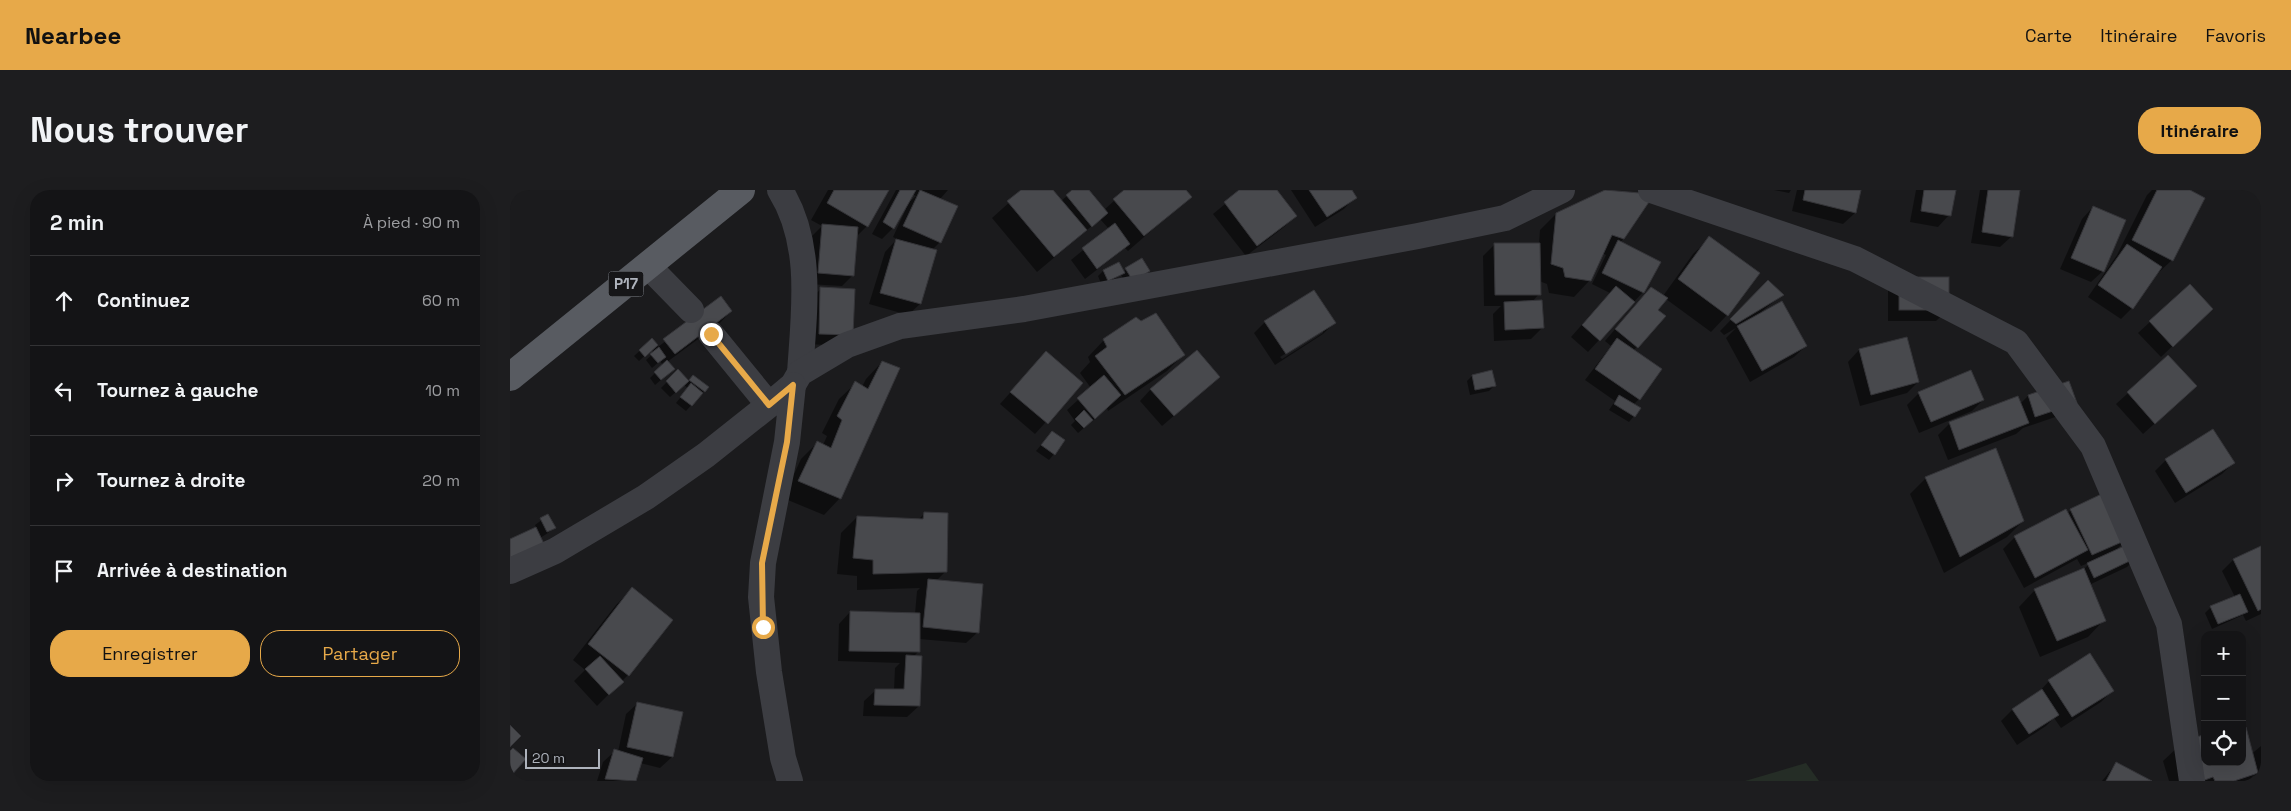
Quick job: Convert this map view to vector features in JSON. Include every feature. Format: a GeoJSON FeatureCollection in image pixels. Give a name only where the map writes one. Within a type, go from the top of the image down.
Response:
{"type":"FeatureCollection","features":[{"type":"Feature","properties":{"kind":"main road","name":"P17"},"geometry":{"type":"LineString","coordinates":[[510,376],[741,190]]}},
{"type":"Feature","properties":{"kind":"street"},"geometry":{"type":"LineString","coordinates":[[780,190],[788,203],[798,234],[805,273],[796,379],[787,442],[762,563],[761,597],[769,672],[783,758],[790,781]]}},
{"type":"Feature","properties":{"kind":"street"},"geometry":{"type":"LineString","coordinates":[[510,571],[555,551],[646,497],[706,455],[769,405],[796,379],[848,345],[900,326],[1024,309],[1505,218],[1562,190]]}},
{"type":"Feature","properties":{"kind":"street"},"geometry":{"type":"LineString","coordinates":[[1651,190],[1855,259],[2016,342],[2093,446],[2169,624],[2192,781]]}},
{"type":"Feature","properties":{"kind":"street"},"geometry":{"type":"LineString","coordinates":[[648,266],[691,310]]}},
{"type":"Feature","properties":{"kind":"street"},"geometry":{"type":"LineString","coordinates":[[711,334],[769,405]]}},
{"type":"Feature","properties":{"kind":"shaded area"},"geometry":{"type":"Polygon","coordinates":[[[1806,763],[1819,781],[1745,781],[1806,763]]]}},
{"type":"Feature","properties":{"kind":"building"},"geometry":{"type":"Polygon","coordinates":[[[834,190],[889,190],[868,227],[827,203],[834,190]]]}},
{"type":"Feature","properties":{"kind":"building"},"geometry":{"type":"Polygon","coordinates":[[[900,190],[916,190],[894,229],[883,222],[900,190]]]}},
{"type":"Feature","properties":{"kind":"building"},"geometry":{"type":"Polygon","coordinates":[[[920,190],[958,206],[941,243],[903,226],[920,190]]]}},
{"type":"Feature","properties":{"kind":"building"},"geometry":{"type":"Polygon","coordinates":[[[1021,190],[1053,190],[1087,230],[1054,257],[1007,201],[1021,190]]]}},
{"type":"Feature","properties":{"kind":"building"},"geometry":{"type":"Polygon","coordinates":[[[1072,190],[1089,190],[1108,213],[1092,227],[1066,195],[1072,190]]]}},
{"type":"Feature","properties":{"kind":"building"},"geometry":{"type":"Polygon","coordinates":[[[1124,190],[1186,190],[1192,197],[1144,236],[1113,199],[1124,190]]]}},
{"type":"Feature","properties":{"kind":"building"},"geometry":{"type":"Polygon","coordinates":[[[1239,190],[1277,190],[1297,216],[1257,246],[1224,202],[1239,190]]]}},
{"type":"Feature","properties":{"kind":"building"},"geometry":{"type":"Polygon","coordinates":[[[1309,190],[1352,190],[1357,198],[1327,217],[1309,190]]]}},
{"type":"Feature","properties":{"kind":"building"},"geometry":{"type":"Polygon","coordinates":[[[1605,190],[1640,193],[1651,199],[1624,239],[1612,235],[1591,281],[1565,277],[1563,268],[1551,264],[1556,213],[1605,190]]]}},
{"type":"Feature","properties":{"kind":"building"},"geometry":{"type":"Polygon","coordinates":[[[1805,190],[1861,190],[1856,213],[1803,200],[1805,190]]]}},
{"type":"Feature","properties":{"kind":"building"},"geometry":{"type":"Polygon","coordinates":[[[1924,190],[1956,190],[1951,216],[1921,211],[1924,190]]]}},
{"type":"Feature","properties":{"kind":"building"},"geometry":{"type":"Polygon","coordinates":[[[1988,190],[2020,190],[2013,237],[1982,232],[1988,190]]]}},
{"type":"Feature","properties":{"kind":"building"},"geometry":{"type":"Polygon","coordinates":[[[2157,190],[2190,190],[2205,198],[2173,261],[2132,240],[2157,190]]]}},
{"type":"Feature","properties":{"kind":"building"},"geometry":{"type":"Polygon","coordinates":[[[2093,206],[2126,220],[2104,272],[2071,258],[2093,206]]]}},
{"type":"Feature","properties":{"kind":"building"},"geometry":{"type":"Polygon","coordinates":[[[1115,223],[1130,244],[1097,269],[1082,248],[1115,223]]]}},
{"type":"Feature","properties":{"kind":"building"},"geometry":{"type":"Polygon","coordinates":[[[822,224],[858,227],[854,276],[818,273],[822,224]]]}},
{"type":"Feature","properties":{"kind":"building"},"geometry":{"type":"Polygon","coordinates":[[[1709,236],[1760,273],[1728,316],[1678,279],[1709,236]]]}},
{"type":"Feature","properties":{"kind":"building"},"geometry":{"type":"Polygon","coordinates":[[[896,239],[937,250],[921,304],[880,293],[896,239]]]}},
{"type":"Feature","properties":{"kind":"building"},"geometry":{"type":"Polygon","coordinates":[[[1618,240],[1661,262],[1644,293],[1602,273],[1618,240]]]}},
{"type":"Feature","properties":{"kind":"building"},"geometry":{"type":"Polygon","coordinates":[[[1494,243],[1540,243],[1541,295],[1495,295],[1494,243]]]}},
{"type":"Feature","properties":{"kind":"building"},"geometry":{"type":"Polygon","coordinates":[[[2127,244],[2162,267],[2133,309],[2098,285],[2127,244]]]}},
{"type":"Feature","properties":{"kind":"building"},"geometry":{"type":"Polygon","coordinates":[[[1142,258],[1150,271],[1133,281],[1125,268],[1142,258]]]}},
{"type":"Feature","properties":{"kind":"building"},"geometry":{"type":"Polygon","coordinates":[[[1119,262],[1125,273],[1108,281],[1103,270],[1119,262]]]}},
{"type":"Feature","properties":{"kind":"building"},"geometry":{"type":"Polygon","coordinates":[[[1899,277],[1949,277],[1949,310],[1899,310],[1899,277]]]}},
{"type":"Feature","properties":{"kind":"building"},"geometry":{"type":"Polygon","coordinates":[[[1768,280],[1784,295],[1736,324],[1730,319],[1768,280]]]}},
{"type":"Feature","properties":{"kind":"building"},"geometry":{"type":"Polygon","coordinates":[[[2190,284],[2213,309],[2173,347],[2149,321],[2190,284]]]}},
{"type":"Feature","properties":{"kind":"building"},"geometry":{"type":"Polygon","coordinates":[[[1616,286],[1635,302],[1600,341],[1582,325],[1616,286]]]}},
{"type":"Feature","properties":{"kind":"building"},"geometry":{"type":"Polygon","coordinates":[[[820,287],[855,289],[853,335],[819,334],[820,287]]]}},
{"type":"Feature","properties":{"kind":"building"},"geometry":{"type":"Polygon","coordinates":[[[1651,287],[1668,298],[1658,310],[1666,316],[1638,348],[1615,329],[1651,287]]]}},
{"type":"Feature","properties":{"kind":"building"},"geometry":{"type":"Polygon","coordinates":[[[1314,290],[1336,323],[1286,354],[1264,321],[1314,290]]]}},
{"type":"Feature","properties":{"kind":"building"},"geometry":{"type":"Polygon","coordinates":[[[721,296],[732,311],[675,354],[663,339],[721,296]]]}},
{"type":"Feature","properties":{"kind":"building"},"geometry":{"type":"Polygon","coordinates":[[[1542,300],[1544,328],[1505,330],[1504,302],[1542,300]]]}},
{"type":"Feature","properties":{"kind":"building"},"geometry":{"type":"Polygon","coordinates":[[[1782,301],[1807,346],[1762,371],[1737,326],[1782,301]]]}},
{"type":"Feature","properties":{"kind":"building"},"geometry":{"type":"Polygon","coordinates":[[[1156,313],[1185,355],[1125,395],[1095,356],[1107,347],[1103,339],[1136,317],[1141,321],[1156,313]]]}},
{"type":"Feature","properties":{"kind":"building"},"geometry":{"type":"Polygon","coordinates":[[[1907,337],[1919,382],[1871,395],[1859,349],[1907,337]]]}},
{"type":"Feature","properties":{"kind":"building"},"geometry":{"type":"Polygon","coordinates":[[[652,338],[658,345],[645,357],[639,350],[652,338]]]}},
{"type":"Feature","properties":{"kind":"building"},"geometry":{"type":"Polygon","coordinates":[[[1617,338],[1662,369],[1640,400],[1595,369],[1617,338]]]}},
{"type":"Feature","properties":{"kind":"building"},"geometry":{"type":"Polygon","coordinates":[[[659,347],[666,357],[658,363],[650,354],[659,347]]]}},
{"type":"Feature","properties":{"kind":"building"},"geometry":{"type":"Polygon","coordinates":[[[1197,350],[1220,377],[1174,416],[1150,389],[1197,350]]]}},
{"type":"Feature","properties":{"kind":"building"},"geometry":{"type":"Polygon","coordinates":[[[1046,351],[1083,383],[1048,424],[1010,392],[1046,351]]]}},
{"type":"Feature","properties":{"kind":"building"},"geometry":{"type":"Polygon","coordinates":[[[2168,355],[2197,386],[2155,424],[2127,392],[2168,355]]]}},
{"type":"Feature","properties":{"kind":"building"},"geometry":{"type":"Polygon","coordinates":[[[667,360],[675,369],[661,380],[654,372],[667,360]]]}},
{"type":"Feature","properties":{"kind":"building"},"geometry":{"type":"Polygon","coordinates":[[[882,361],[900,368],[841,499],[798,481],[817,441],[831,448],[842,420],[837,416],[855,381],[868,389],[882,361]]]}},
{"type":"Feature","properties":{"kind":"building"},"geometry":{"type":"Polygon","coordinates":[[[678,369],[689,381],[676,393],[666,381],[678,369]]]}},
{"type":"Feature","properties":{"kind":"building"},"geometry":{"type":"Polygon","coordinates":[[[1492,370],[1496,386],[1475,390],[1472,375],[1492,370]]]}},
{"type":"Feature","properties":{"kind":"building"},"geometry":{"type":"Polygon","coordinates":[[[1971,370],[1984,400],[1931,422],[1918,392],[1971,370]]]}},
{"type":"Feature","properties":{"kind":"building"},"geometry":{"type":"Polygon","coordinates":[[[693,375],[709,387],[705,392],[689,380],[693,375]]]}},
{"type":"Feature","properties":{"kind":"building"},"geometry":{"type":"Polygon","coordinates":[[[1104,375],[1121,395],[1095,419],[1077,398],[1104,375]]]}},
{"type":"Feature","properties":{"kind":"building"},"geometry":{"type":"Polygon","coordinates":[[[2069,381],[2077,403],[2035,417],[2028,395],[2069,381]]]}},
{"type":"Feature","properties":{"kind":"building"},"geometry":{"type":"Polygon","coordinates":[[[691,383],[703,393],[692,406],[680,397],[691,383]]]}},
{"type":"Feature","properties":{"kind":"building"},"geometry":{"type":"Polygon","coordinates":[[[1619,395],[1641,408],[1635,417],[1614,404],[1619,395]]]}},
{"type":"Feature","properties":{"kind":"building"},"geometry":{"type":"Polygon","coordinates":[[[2018,396],[2029,423],[1959,450],[1949,422],[2018,396]]]}},
{"type":"Feature","properties":{"kind":"building"},"geometry":{"type":"Polygon","coordinates":[[[1084,410],[1093,420],[1084,428],[1075,419],[1084,410]]]}},
{"type":"Feature","properties":{"kind":"building"},"geometry":{"type":"Polygon","coordinates":[[[2213,429],[2235,463],[2186,493],[2165,459],[2213,429]]]}},
{"type":"Feature","properties":{"kind":"building"},"geometry":{"type":"Polygon","coordinates":[[[1052,431],[1065,440],[1055,455],[1041,445],[1052,431]]]}},
{"type":"Feature","properties":{"kind":"building"},"geometry":{"type":"Polygon","coordinates":[[[1996,448],[2024,521],[1960,557],[1925,477],[1996,448]]]}},
{"type":"Feature","properties":{"kind":"building"},"geometry":{"type":"Polygon","coordinates":[[[2108,491],[2131,538],[2092,555],[2070,509],[2108,491]]]}},
{"type":"Feature","properties":{"kind":"building"},"geometry":{"type":"Polygon","coordinates":[[[2066,509],[2088,550],[2035,578],[2014,536],[2066,509]]]}},
{"type":"Feature","properties":{"kind":"building"},"geometry":{"type":"Polygon","coordinates":[[[924,512],[948,513],[947,572],[873,574],[873,560],[853,558],[857,516],[923,519],[924,512]]]}},
{"type":"Feature","properties":{"kind":"building"},"geometry":{"type":"Polygon","coordinates":[[[548,514],[556,528],[547,532],[540,518],[548,514]]]}},
{"type":"Feature","properties":{"kind":"building"},"geometry":{"type":"Polygon","coordinates":[[[536,527],[545,546],[510,563],[510,539],[536,527]]]}},
{"type":"Feature","properties":{"kind":"building"},"geometry":{"type":"Polygon","coordinates":[[[2133,542],[2140,556],[2094,578],[2087,563],[2133,542]]]}},
{"type":"Feature","properties":{"kind":"building"},"geometry":{"type":"Polygon","coordinates":[[[2261,546],[2261,609],[2258,611],[2233,559],[2261,546]]]}},
{"type":"Feature","properties":{"kind":"building"},"geometry":{"type":"Polygon","coordinates":[[[2084,568],[2106,621],[2057,641],[2034,589],[2084,568]]]}},
{"type":"Feature","properties":{"kind":"building"},"geometry":{"type":"Polygon","coordinates":[[[928,579],[983,584],[979,633],[923,627],[928,579]]]}},
{"type":"Feature","properties":{"kind":"building"},"geometry":{"type":"Polygon","coordinates":[[[632,587],[673,620],[629,676],[588,644],[632,587]]]}},
{"type":"Feature","properties":{"kind":"building"},"geometry":{"type":"Polygon","coordinates":[[[2240,594],[2248,612],[2218,624],[2210,606],[2240,594]]]}},
{"type":"Feature","properties":{"kind":"building"},"geometry":{"type":"Polygon","coordinates":[[[850,611],[920,613],[920,652],[849,651],[850,611]]]}},
{"type":"Feature","properties":{"kind":"building"},"geometry":{"type":"Polygon","coordinates":[[[2090,653],[2114,691],[2072,717],[2048,680],[2090,653]]]}},
{"type":"Feature","properties":{"kind":"building"},"geometry":{"type":"Polygon","coordinates":[[[906,655],[922,656],[920,706],[874,705],[875,689],[904,689],[906,655]]]}},
{"type":"Feature","properties":{"kind":"building"},"geometry":{"type":"Polygon","coordinates":[[[600,656],[624,682],[609,695],[585,669],[600,656]]]}},
{"type":"Feature","properties":{"kind":"building"},"geometry":{"type":"Polygon","coordinates":[[[2042,689],[2059,715],[2029,734],[2012,709],[2042,689]]]}},
{"type":"Feature","properties":{"kind":"building"},"geometry":{"type":"Polygon","coordinates":[[[637,702],[683,712],[673,757],[627,747],[637,702]]]}},
{"type":"Feature","properties":{"kind":"building"},"geometry":{"type":"Polygon","coordinates":[[[510,725],[521,736],[510,747],[510,725]]]}},
{"type":"Feature","properties":{"kind":"building"},"geometry":{"type":"Polygon","coordinates":[[[2246,727],[2258,773],[2234,781],[2215,781],[2213,777],[2202,781],[2179,744],[2201,736],[2201,766],[2246,766],[2246,727]]]}},
{"type":"Feature","properties":{"kind":"building"},"geometry":{"type":"Polygon","coordinates":[[[513,748],[526,759],[510,777],[510,751],[513,748]]]}},
{"type":"Feature","properties":{"kind":"building"},"geometry":{"type":"Polygon","coordinates":[[[614,749],[643,758],[636,781],[605,779],[614,749]]]}},
{"type":"Feature","properties":{"kind":"building"},"geometry":{"type":"Polygon","coordinates":[[[2116,762],[2152,781],[2106,781],[2116,762]]]}},
{"type":"Feature","properties":{"kind":"route"},"geometry":{"type":"LineString","coordinates":[[711,334],[769,405],[793,385],[787,442],[762,563],[761,597],[763,627]]}}]}
